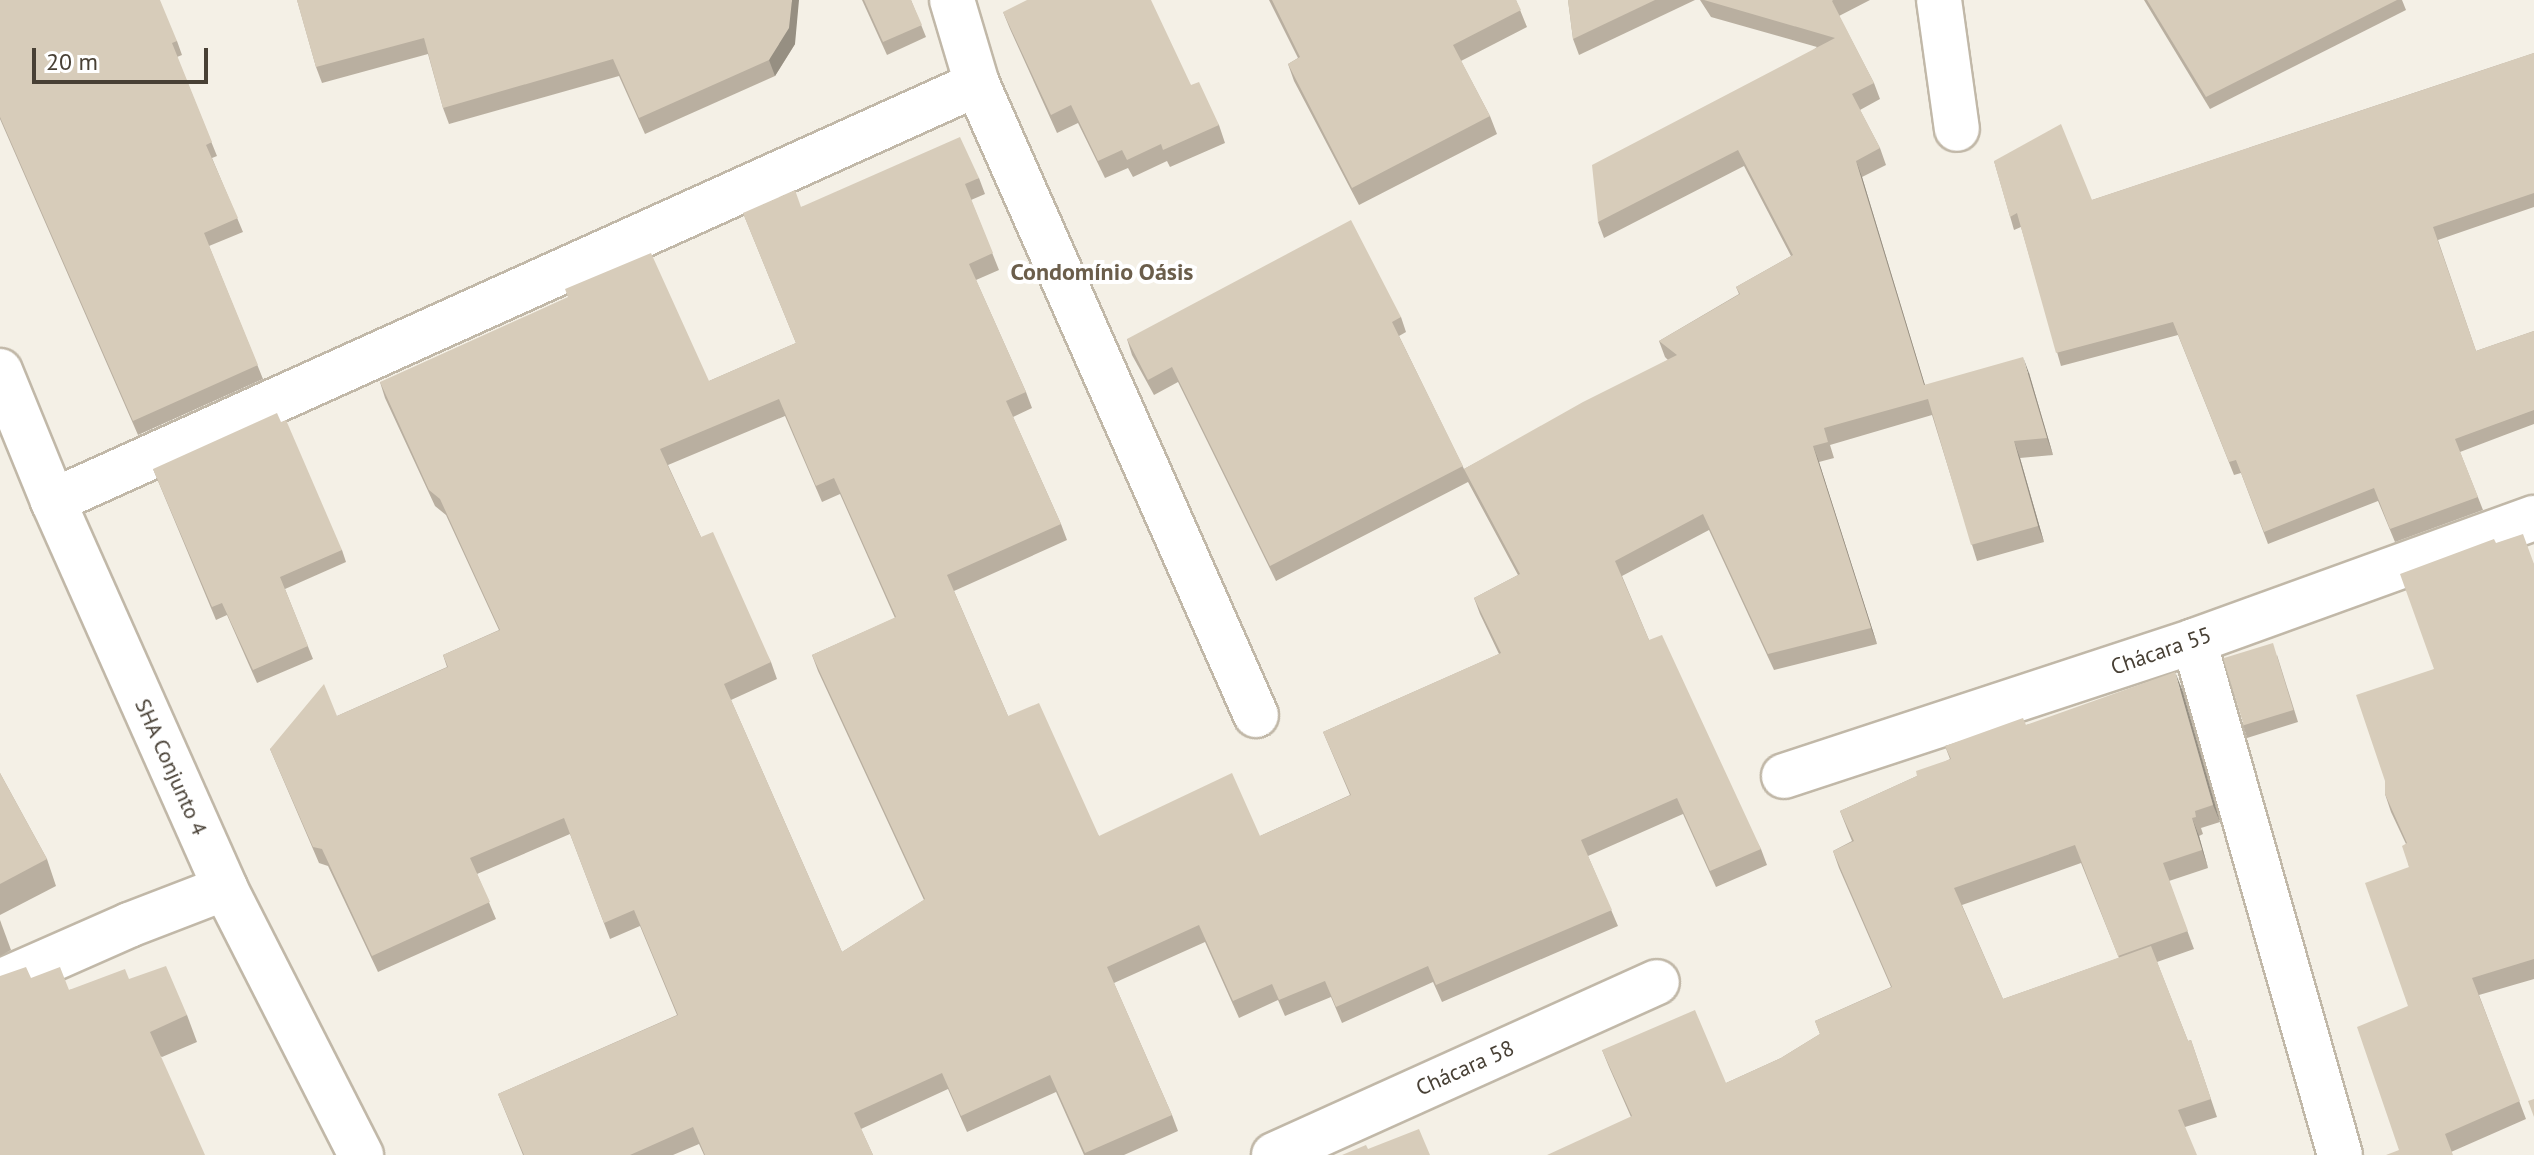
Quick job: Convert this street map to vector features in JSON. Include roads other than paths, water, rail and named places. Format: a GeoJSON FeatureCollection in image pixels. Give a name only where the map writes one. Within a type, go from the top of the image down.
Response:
{"type":"FeatureCollection","features":[{"type":"Feature","properties":{"kind":"street"},"geometry":{"type":"LineString","coordinates":[[952,0],[977,84],[1256,715]]}},
{"type":"Feature","properties":{"kind":"street"},"geometry":{"type":"LineString","coordinates":[[1939,0],[1957,129]]}},
{"type":"Feature","properties":{"kind":"street"},"geometry":{"type":"LineString","coordinates":[[53,501],[977,84]]}},
{"type":"Feature","properties":{"kind":"street","name":"SHA Conjunto 4"},"geometry":{"type":"LineString","coordinates":[[0,371],[53,501],[225,888],[361,1155]]}},
{"type":"Feature","properties":{"kind":"street","name":"Chácara 55"},"geometry":{"type":"LineString","coordinates":[[1784,776],[2194,641],[2534,518]]}},
{"type":"Feature","properties":{"kind":"street"},"geometry":{"type":"LineString","coordinates":[[2194,641],[2340,1155]]}},
{"type":"Feature","properties":{"kind":"street"},"geometry":{"type":"LineString","coordinates":[[0,982],[129,925],[225,888]]}},
{"type":"Feature","properties":{"kind":"street","name":"Chácara 58"},"geometry":{"type":"LineString","coordinates":[[1274,1155],[1657,982]]}},
{"type":"Feature","properties":{"kind":"district","name":"Condomínio Oásis"},"geometry":{"type":"Point","coordinates":[1102,272]}}]}
